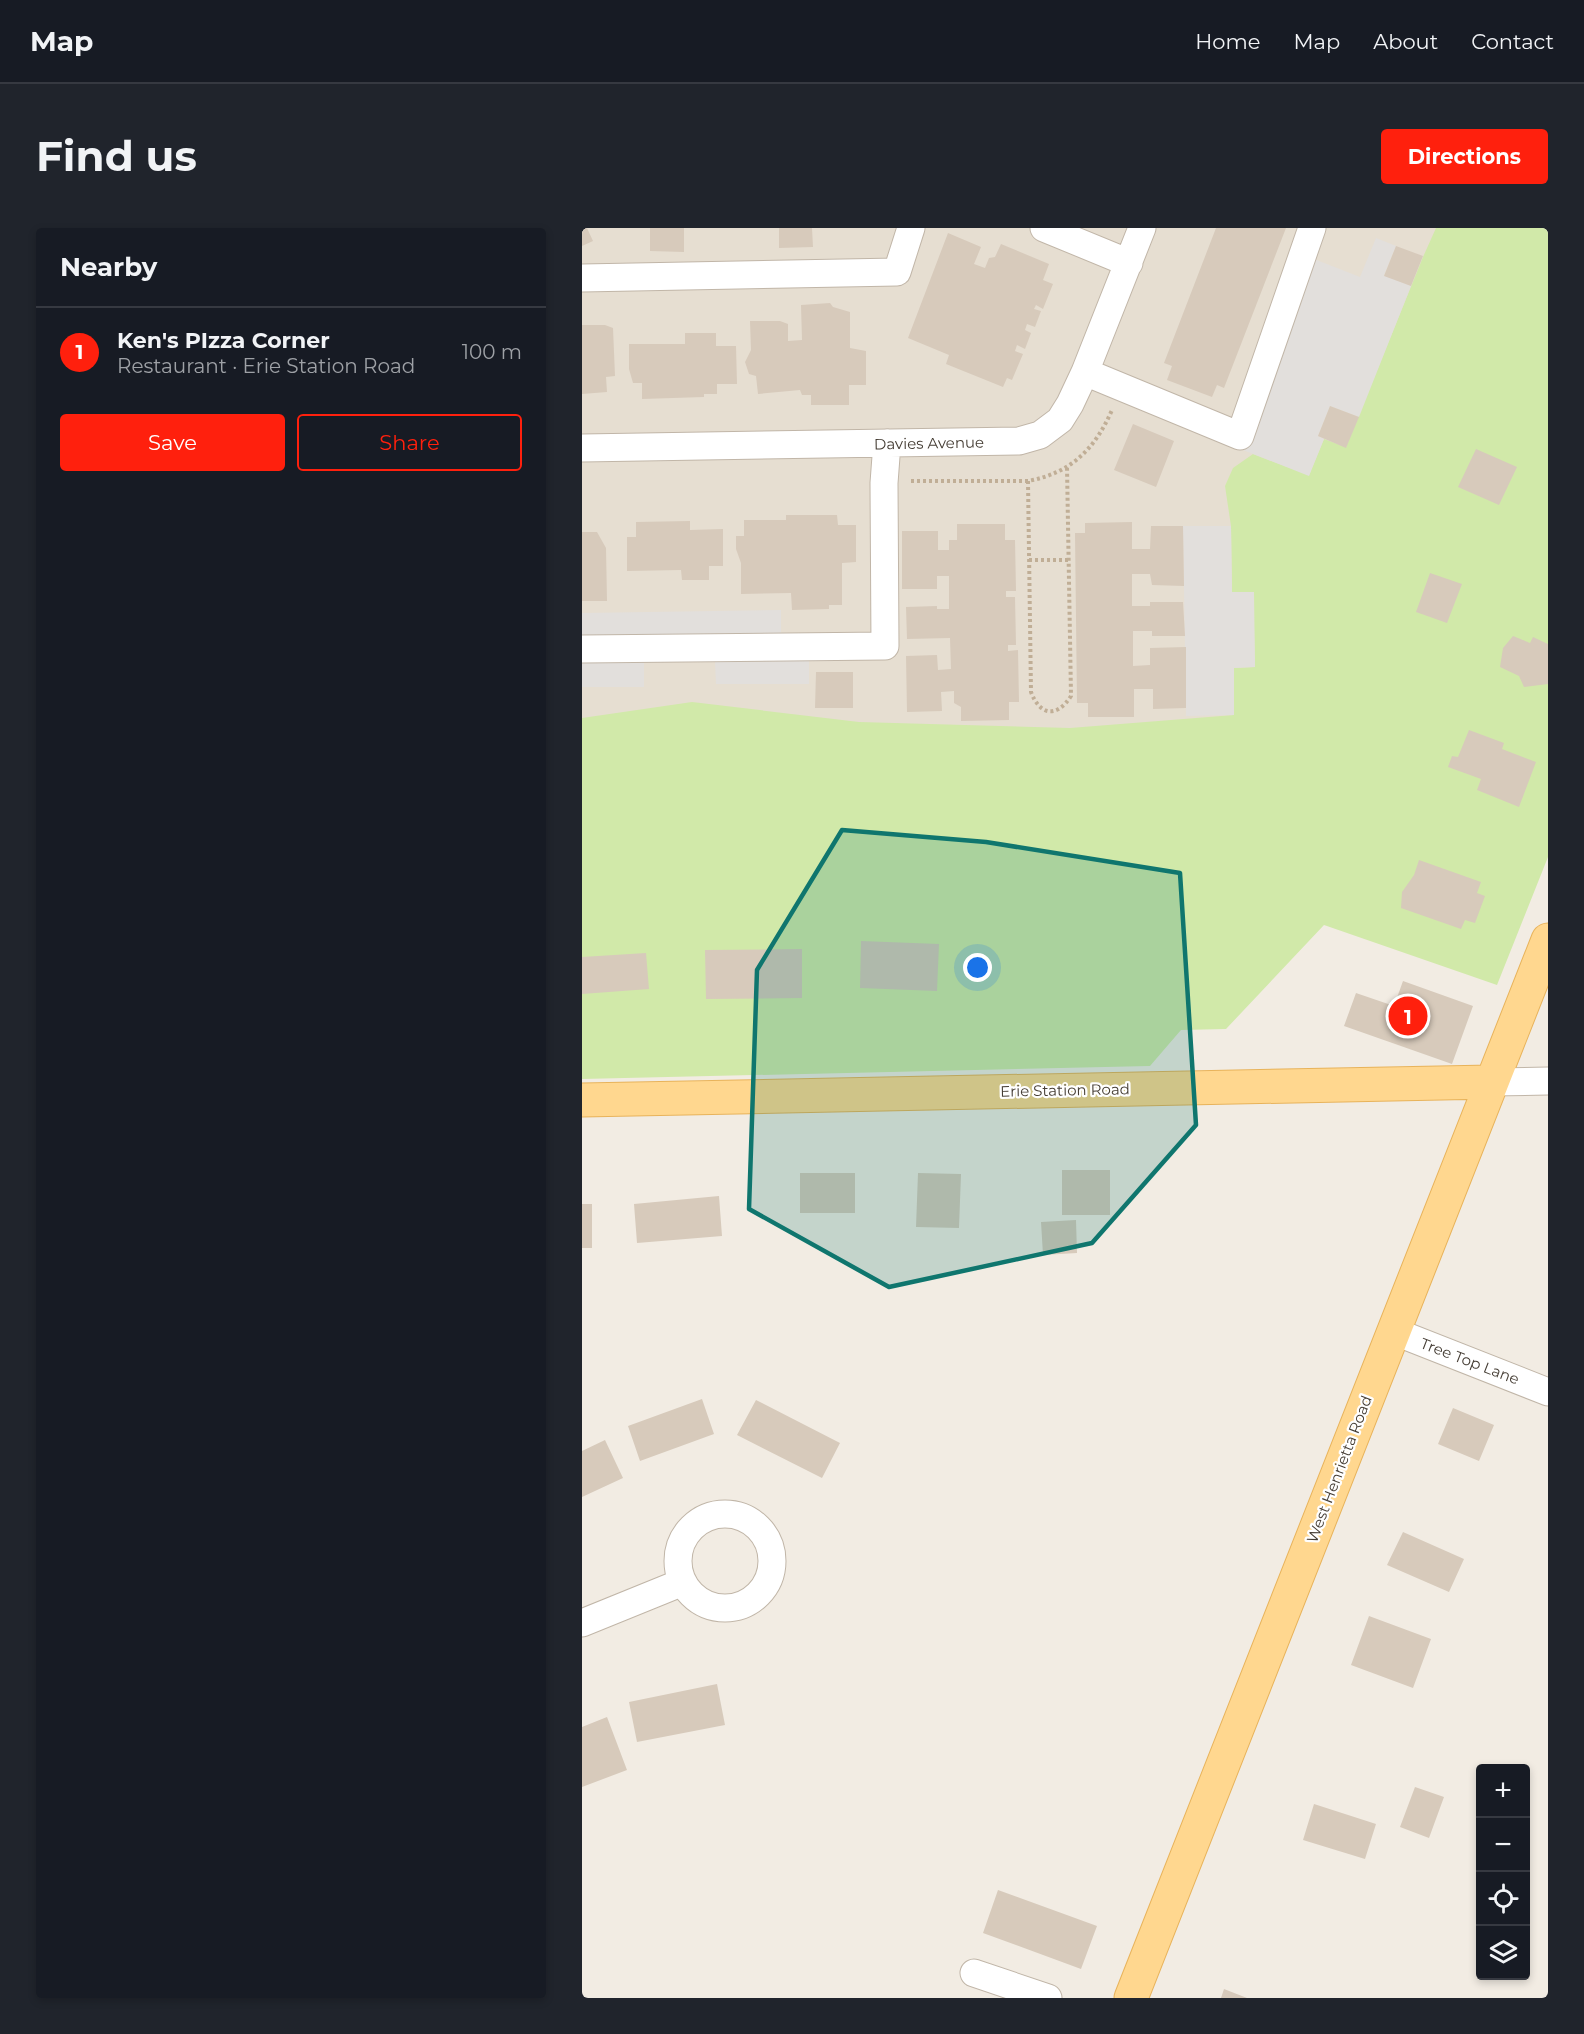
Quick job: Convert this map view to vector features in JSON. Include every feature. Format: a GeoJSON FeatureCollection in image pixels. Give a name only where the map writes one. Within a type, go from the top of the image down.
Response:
{"type":"FeatureCollection","features":[{"type":"Feature","properties":{"kind":"main road","name":"West Henrietta Road"},"geometry":{"type":"LineString","coordinates":[[1131,1998],[1548,940]]}},
{"type":"Feature","properties":{"kind":"main road","name":"Erie Station Road"},"geometry":{"type":"LineString","coordinates":[[582,1100],[1491,1082]]}},
{"type":"Feature","properties":{"kind":"street"},"geometry":{"type":"LineString","coordinates":[[582,278],[897,272],[910,228]]}},
{"type":"Feature","properties":{"kind":"street"},"geometry":{"type":"LineString","coordinates":[[1044,228],[1129,262]]}},
{"type":"Feature","properties":{"kind":"street","name":"Davies Avenue"},"geometry":{"type":"LineString","coordinates":[[582,448],[1019,441],[1040,435],[1060,420],[1085,372],[1142,228]]}},
{"type":"Feature","properties":{"kind":"street"},"geometry":{"type":"LineString","coordinates":[[1085,372],[1240,436],[1312,228]]}},
{"type":"Feature","properties":{"kind":"street"},"geometry":{"type":"LineString","coordinates":[[582,649],[885,646],[884,483],[887,443]]}},
{"type":"Feature","properties":{"kind":"street","name":"Erie Station Road"},"geometry":{"type":"LineString","coordinates":[[1491,1082],[1548,1081]]}},
{"type":"Feature","properties":{"kind":"street","name":"Tree Top Lane"},"geometry":{"type":"LineString","coordinates":[[1393,1331],[1548,1392]]}},
{"type":"Feature","properties":{"kind":"street"},"geometry":{"type":"LineString","coordinates":[[582,1623],[682,1582]]}},
{"type":"Feature","properties":{"kind":"street"},"geometry":{"type":"LineString","coordinates":[[974,1973],[1048,1998]]}},
{"type":"Feature","properties":{"kind":"path"},"geometry":{"type":"LineString","coordinates":[[1028,481],[1031,692],[1041,710],[1050,712],[1066,704],[1071,696],[1067,467]]}},
{"type":"Feature","properties":{"kind":"path"},"geometry":{"type":"LineString","coordinates":[[1029,560],[1068,560]]}},
{"type":"Feature","properties":{"kind":"highlighted area"},"geometry":{"type":"Polygon","coordinates":[[[842,830],[986,842],[1180,873],[1196,1125],[1092,1243],[889,1287],[749,1209],[757,970],[842,830]]]}},
{"type":"Feature","properties":{"kind":"shaded area"},"geometry":{"type":"Polygon","coordinates":[[[582,228],[1469,228],[1223,756],[582,754],[582,228]]]}},
{"type":"Feature","properties":{"kind":"shaded area"},"geometry":{"type":"Polygon","coordinates":[[[1376,238],[1396,246],[1384,275],[1411,286],[1359,417],[1330,406],[1318,436],[1324,439],[1309,476],[1238,448],[1314,259],[1360,277],[1376,238]]]}},
{"type":"Feature","properties":{"kind":"shaded area"},"geometry":{"type":"Polygon","coordinates":[[[1183,526],[1231,526],[1232,592],[1254,592],[1255,667],[1234,668],[1234,715],[1186,716],[1183,526]]]}},
{"type":"Feature","properties":{"kind":"shaded area"},"geometry":{"type":"Polygon","coordinates":[[[781,610],[781,636],[809,658],[809,684],[716,684],[715,662],[644,662],[644,687],[582,687],[582,613],[781,610]]]}},
{"type":"Feature","properties":{"kind":"green space"},"geometry":{"type":"Polygon","coordinates":[[[1436,228],[1544,228],[1548,230],[1548,857],[1497,985],[1324,925],[1226,1029],[1181,1030],[1150,1066],[582,1079],[582,718],[692,702],[859,722],[1070,728],[1234,715],[1234,668],[1255,667],[1253,592],[1232,593],[1231,526],[1225,486],[1233,468],[1253,454],[1309,475],[1324,439],[1346,447],[1436,228]]]}},
{"type":"Feature","properties":{"kind":"building"},"geometry":{"type":"Polygon","coordinates":[[[582,228],[587,228],[593,241],[582,246],[582,228]]]}},
{"type":"Feature","properties":{"kind":"building"},"geometry":{"type":"Polygon","coordinates":[[[650,228],[684,228],[684,252],[650,251],[650,228]]]}},
{"type":"Feature","properties":{"kind":"building"},"geometry":{"type":"Polygon","coordinates":[[[779,228],[812,228],[813,247],[779,248],[779,228]]]}},
{"type":"Feature","properties":{"kind":"building"},"geometry":{"type":"Polygon","coordinates":[[[1216,228],[1286,228],[1224,388],[1217,385],[1212,397],[1167,380],[1172,366],[1164,363],[1216,228]]]}},
{"type":"Feature","properties":{"kind":"building"},"geometry":{"type":"Polygon","coordinates":[[[948,233],[981,247],[974,264],[985,268],[989,258],[995,257],[1001,244],[1049,264],[1043,280],[1053,284],[1043,309],[1036,305],[1034,309],[1041,311],[1035,327],[1027,324],[1025,330],[1031,333],[1025,349],[1017,345],[1015,351],[1023,354],[1012,380],[1007,378],[1003,387],[946,364],[949,355],[908,338],[948,233]]]}},
{"type":"Feature","properties":{"kind":"building"},"geometry":{"type":"Polygon","coordinates":[[[1396,246],[1423,256],[1411,286],[1384,276],[1396,246]]]}},
{"type":"Feature","properties":{"kind":"building"},"geometry":{"type":"Polygon","coordinates":[[[830,303],[833,307],[850,312],[850,348],[866,351],[866,385],[849,385],[849,405],[811,405],[811,395],[802,395],[800,390],[758,394],[756,376],[749,374],[745,362],[751,350],[750,321],[780,321],[788,324],[788,341],[802,340],[801,305],[830,303]]]}},
{"type":"Feature","properties":{"kind":"building"},"geometry":{"type":"Polygon","coordinates":[[[582,325],[605,325],[613,328],[615,376],[606,377],[607,392],[582,394],[582,325]]]}},
{"type":"Feature","properties":{"kind":"building"},"geometry":{"type":"Polygon","coordinates":[[[685,333],[716,333],[716,346],[736,346],[737,384],[717,384],[717,394],[704,394],[704,397],[642,399],[642,383],[633,383],[629,369],[629,344],[685,344],[685,333]]]}},
{"type":"Feature","properties":{"kind":"building"},"geometry":{"type":"Polygon","coordinates":[[[1330,406],[1359,417],[1346,448],[1318,436],[1330,406]]]}},
{"type":"Feature","properties":{"kind":"building"},"geometry":{"type":"Polygon","coordinates":[[[1133,424],[1174,441],[1156,487],[1114,470],[1133,424]]]}},
{"type":"Feature","properties":{"kind":"building"},"geometry":{"type":"Polygon","coordinates":[[[1476,449],[1517,467],[1499,505],[1458,487],[1476,449]]]}},
{"type":"Feature","properties":{"kind":"building"},"geometry":{"type":"Polygon","coordinates":[[[786,515],[837,515],[838,525],[856,525],[856,562],[842,563],[842,605],[829,605],[829,609],[792,610],[791,593],[741,594],[741,563],[736,549],[736,536],[744,536],[744,520],[786,520],[786,515]]]}},
{"type":"Feature","properties":{"kind":"building"},"geometry":{"type":"Polygon","coordinates":[[[690,521],[690,530],[723,529],[723,566],[709,566],[709,580],[682,580],[681,570],[627,571],[627,537],[636,537],[636,522],[690,521]]]}},
{"type":"Feature","properties":{"kind":"building"},"geometry":{"type":"Polygon","coordinates":[[[1132,522],[1132,549],[1150,549],[1151,526],[1183,526],[1184,586],[1152,585],[1150,574],[1132,574],[1132,606],[1150,606],[1150,602],[1183,602],[1185,636],[1152,636],[1152,631],[1133,631],[1133,666],[1150,665],[1150,648],[1186,647],[1186,708],[1153,709],[1153,689],[1134,689],[1134,717],[1088,717],[1088,703],[1077,703],[1075,533],[1085,533],[1085,523],[1132,522]]]}},
{"type":"Feature","properties":{"kind":"building"},"geometry":{"type":"Polygon","coordinates":[[[957,524],[1005,524],[1005,540],[1015,540],[1016,591],[1006,591],[1006,597],[1015,597],[1016,645],[1008,645],[1008,651],[1018,650],[1019,702],[1009,702],[1009,720],[961,721],[961,707],[954,703],[954,691],[941,692],[942,711],[907,712],[906,656],[937,655],[938,670],[951,669],[950,638],[907,639],[906,607],[937,606],[937,609],[949,609],[949,576],[937,576],[937,589],[902,589],[902,531],[938,531],[938,550],[949,550],[949,540],[957,540],[957,524]]]}},
{"type":"Feature","properties":{"kind":"building"},"geometry":{"type":"Polygon","coordinates":[[[582,532],[597,532],[606,548],[607,601],[582,601],[582,532]]]}},
{"type":"Feature","properties":{"kind":"building"},"geometry":{"type":"Polygon","coordinates":[[[1430,573],[1462,584],[1447,623],[1416,612],[1430,573]]]}},
{"type":"Feature","properties":{"kind":"building"},"geometry":{"type":"Polygon","coordinates":[[[1513,636],[1530,643],[1533,637],[1548,644],[1548,684],[1524,687],[1519,676],[1500,667],[1503,648],[1513,636]]]}},
{"type":"Feature","properties":{"kind":"building"},"geometry":{"type":"Polygon","coordinates":[[[816,672],[853,672],[853,708],[815,708],[816,672]]]}},
{"type":"Feature","properties":{"kind":"building"},"geometry":{"type":"Polygon","coordinates":[[[1469,730],[1504,743],[1502,749],[1536,762],[1519,807],[1477,790],[1481,779],[1448,767],[1452,756],[1458,757],[1469,730]]]}},
{"type":"Feature","properties":{"kind":"building"},"geometry":{"type":"Polygon","coordinates":[[[1419,860],[1481,882],[1477,893],[1485,896],[1475,923],[1465,920],[1461,929],[1401,908],[1402,892],[1414,875],[1419,860]]]}},
{"type":"Feature","properties":{"kind":"building"},"geometry":{"type":"Polygon","coordinates":[[[861,941],[939,944],[937,991],[860,988],[861,941]]]}},
{"type":"Feature","properties":{"kind":"building"},"geometry":{"type":"Polygon","coordinates":[[[802,949],[802,998],[706,999],[705,950],[802,949]]]}},
{"type":"Feature","properties":{"kind":"building"},"geometry":{"type":"Polygon","coordinates":[[[646,953],[649,989],[582,994],[582,957],[646,953]]]}},
{"type":"Feature","properties":{"kind":"building"},"geometry":{"type":"Polygon","coordinates":[[[1403,981],[1473,1006],[1452,1064],[1344,1026],[1356,993],[1394,1006],[1403,981]]]}},
{"type":"Feature","properties":{"kind":"building"},"geometry":{"type":"Polygon","coordinates":[[[1062,1170],[1110,1170],[1110,1215],[1062,1215],[1062,1170]]]}},
{"type":"Feature","properties":{"kind":"building"},"geometry":{"type":"Polygon","coordinates":[[[800,1173],[855,1173],[855,1213],[800,1213],[800,1173]]]}},
{"type":"Feature","properties":{"kind":"building"},"geometry":{"type":"Polygon","coordinates":[[[918,1173],[961,1174],[959,1228],[916,1227],[918,1173]]]}},
{"type":"Feature","properties":{"kind":"building"},"geometry":{"type":"Polygon","coordinates":[[[719,1196],[722,1236],[637,1243],[634,1204],[719,1196]]]}},
{"type":"Feature","properties":{"kind":"building"},"geometry":{"type":"Polygon","coordinates":[[[582,1204],[592,1204],[592,1248],[582,1248],[582,1204]]]}},
{"type":"Feature","properties":{"kind":"building"},"geometry":{"type":"Polygon","coordinates":[[[1076,1220],[1077,1253],[1043,1255],[1041,1222],[1076,1220]]]}},
{"type":"Feature","properties":{"kind":"building"},"geometry":{"type":"Polygon","coordinates":[[[702,1399],[714,1434],[640,1461],[628,1426],[702,1399]]]}},
{"type":"Feature","properties":{"kind":"building"},"geometry":{"type":"Polygon","coordinates":[[[756,1400],[840,1443],[822,1478],[737,1435],[756,1400]]]}},
{"type":"Feature","properties":{"kind":"building"},"geometry":{"type":"Polygon","coordinates":[[[1453,1408],[1494,1425],[1479,1461],[1438,1444],[1453,1408]]]}},
{"type":"Feature","properties":{"kind":"building"},"geometry":{"type":"Polygon","coordinates":[[[605,1440],[623,1478],[582,1497],[582,1451],[605,1440]]]}},
{"type":"Feature","properties":{"kind":"building"},"geometry":{"type":"Polygon","coordinates":[[[1403,1532],[1464,1559],[1449,1592],[1387,1565],[1403,1532]]]}},
{"type":"Feature","properties":{"kind":"building"},"geometry":{"type":"Polygon","coordinates":[[[1369,1616],[1431,1639],[1413,1688],[1351,1665],[1369,1616]]]}},
{"type":"Feature","properties":{"kind":"building"},"geometry":{"type":"Polygon","coordinates":[[[717,1684],[725,1725],[637,1742],[629,1702],[717,1684]]]}},
{"type":"Feature","properties":{"kind":"building"},"geometry":{"type":"Polygon","coordinates":[[[607,1717],[627,1770],[582,1787],[582,1727],[607,1717]]]}},
{"type":"Feature","properties":{"kind":"building"},"geometry":{"type":"Polygon","coordinates":[[[1415,1787],[1444,1797],[1429,1838],[1400,1827],[1415,1787]]]}},
{"type":"Feature","properties":{"kind":"building"},"geometry":{"type":"Polygon","coordinates":[[[1314,1804],[1376,1824],[1365,1859],[1303,1840],[1314,1804]]]}},
{"type":"Feature","properties":{"kind":"building"},"geometry":{"type":"Polygon","coordinates":[[[998,1890],[1097,1926],[1081,1969],[983,1933],[998,1890]]]}},
{"type":"Feature","properties":{"kind":"building"},"geometry":{"type":"Polygon","coordinates":[[[1224,1989],[1247,1998],[1221,1998],[1224,1989]]]}},
{"type":"Feature","properties":{"kind":"place","name":"Ken's PIzza Corner"},"geometry":{"type":"Point","coordinates":[1408,1016]}}]}
